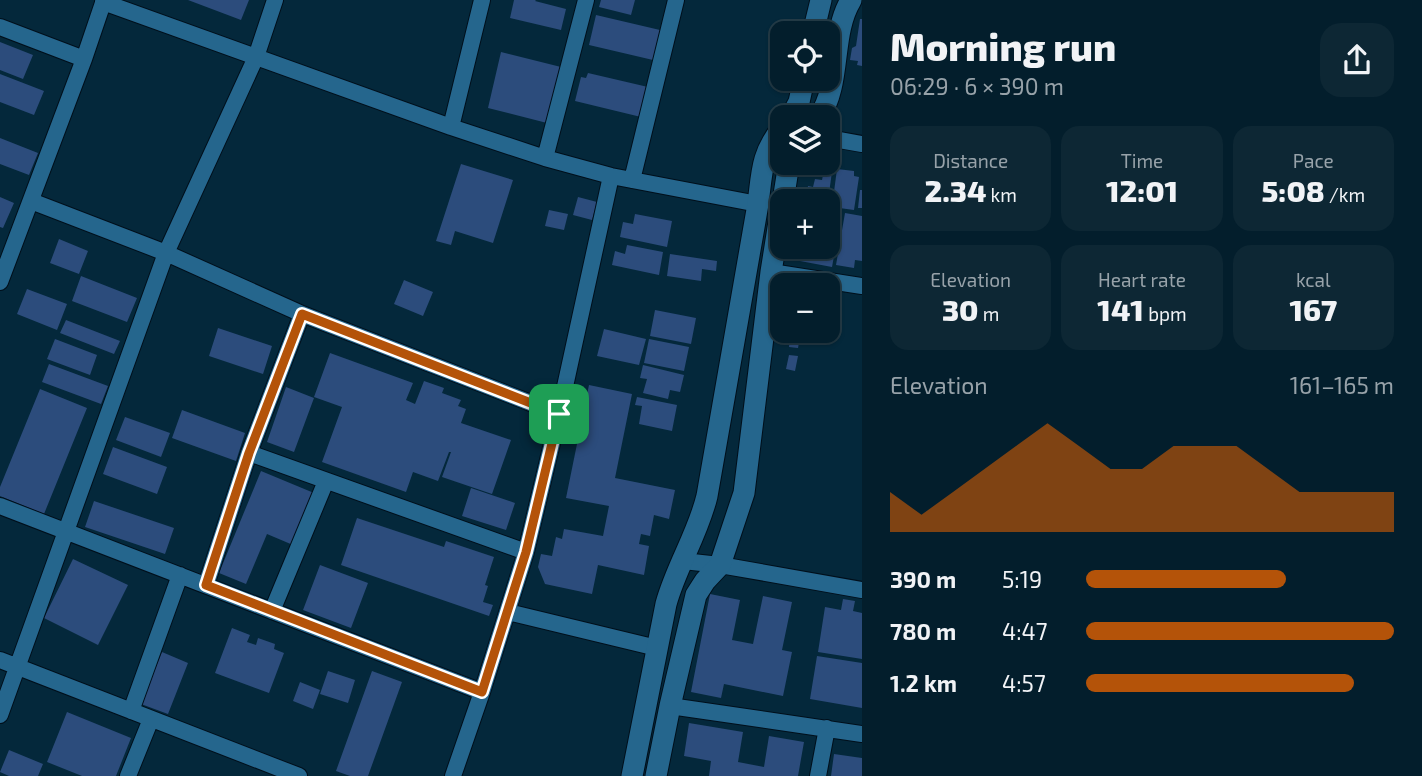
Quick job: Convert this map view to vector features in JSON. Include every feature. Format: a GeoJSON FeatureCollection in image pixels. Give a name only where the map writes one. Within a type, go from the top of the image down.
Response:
{"type":"FeatureCollection","features":[{"type":"Feature","properties":{"kind":"street"},"geometry":{"type":"LineString","coordinates":[[0,715],[166,253],[256,57],[275,0]]}},
{"type":"Feature","properties":{"kind":"street"},"geometry":{"type":"LineString","coordinates":[[451,127],[482,0]]}},
{"type":"Feature","properties":{"kind":"street"},"geometry":{"type":"LineString","coordinates":[[545,158],[586,0]]}},
{"type":"Feature","properties":{"kind":"street"},"geometry":{"type":"LineString","coordinates":[[632,180],[676,0]]}},
{"type":"Feature","properties":{"kind":"street"},"geometry":{"type":"LineString","coordinates":[[816,21],[821,0]]}},
{"type":"Feature","properties":{"kind":"street"},"geometry":{"type":"LineString","coordinates":[[825,105],[841,24],[851,0]]}},
{"type":"Feature","properties":{"kind":"street"},"geometry":{"type":"LineString","coordinates":[[1,276],[104,1],[451,127],[545,158],[611,176],[758,204]]}},
{"type":"Feature","properties":{"kind":"street"},"geometry":{"type":"LineString","coordinates":[[0,27],[84,59]]}},
{"type":"Feature","properties":{"kind":"street"},"geometry":{"type":"LineString","coordinates":[[840,140],[862,144]]}},
{"type":"Feature","properties":{"kind":"street"},"geometry":{"type":"LineString","coordinates":[[632,776],[669,593],[700,521],[707,496],[764,161],[770,145]]}},
{"type":"Feature","properties":{"kind":"street"},"geometry":{"type":"LineString","coordinates":[[453,776],[526,552],[611,176]]}},
{"type":"Feature","properties":{"kind":"street"},"geometry":{"type":"LineString","coordinates":[[31,201],[166,253],[302,314],[559,414]]}},
{"type":"Feature","properties":{"kind":"street"},"geometry":{"type":"LineString","coordinates":[[656,776],[696,596],[720,565],[744,492],[773,259]]}},
{"type":"Feature","properties":{"kind":"street"},"geometry":{"type":"LineString","coordinates":[[771,272],[862,286]]}},
{"type":"Feature","properties":{"kind":"street"},"geometry":{"type":"LineString","coordinates":[[206,585],[249,453],[302,314]]}},
{"type":"Feature","properties":{"kind":"street"},"geometry":{"type":"LineString","coordinates":[[249,453],[526,552]]}},
{"type":"Feature","properties":{"kind":"street"},"geometry":{"type":"LineString","coordinates":[[272,611],[326,481]]}},
{"type":"Feature","properties":{"kind":"street"},"geometry":{"type":"LineString","coordinates":[[0,506],[482,692]]}},
{"type":"Feature","properties":{"kind":"street"},"geometry":{"type":"LineString","coordinates":[[683,561],[862,590]]}},
{"type":"Feature","properties":{"kind":"street"},"geometry":{"type":"LineString","coordinates":[[131,711],[180,575]]}},
{"type":"Feature","properties":{"kind":"street"},"geometry":{"type":"LineString","coordinates":[[508,612],[657,648]]}},
{"type":"Feature","properties":{"kind":"street"},"geometry":{"type":"LineString","coordinates":[[0,660],[299,776]]}},
{"type":"Feature","properties":{"kind":"street"},"geometry":{"type":"LineString","coordinates":[[670,706],[862,734]]}},
{"type":"Feature","properties":{"kind":"street"},"geometry":{"type":"LineString","coordinates":[[128,776],[151,719]]}},
{"type":"Feature","properties":{"kind":"street"},"geometry":{"type":"LineString","coordinates":[[818,776],[827,728]]}},
{"type":"Feature","properties":{"kind":"building"},"geometry":{"type":"Polygon","coordinates":[[[188,0],[249,0],[241,20],[188,0]]]}},
{"type":"Feature","properties":{"kind":"building"},"geometry":{"type":"Polygon","coordinates":[[[514,0],[536,0],[566,9],[561,30],[510,18],[514,0]]]}},
{"type":"Feature","properties":{"kind":"building"},"geometry":{"type":"Polygon","coordinates":[[[601,0],[635,0],[631,15],[599,7],[601,0]]]}},
{"type":"Feature","properties":{"kind":"building"},"geometry":{"type":"Polygon","coordinates":[[[596,15],[660,30],[653,60],[589,45],[596,15]]]}},
{"type":"Feature","properties":{"kind":"building"},"geometry":{"type":"Polygon","coordinates":[[[860,19],[862,66],[857,65],[858,61],[850,60],[852,48],[856,46],[860,19]]]}},
{"type":"Feature","properties":{"kind":"building"},"geometry":{"type":"Polygon","coordinates":[[[0,42],[33,55],[23,79],[0,70],[0,42]]]}},
{"type":"Feature","properties":{"kind":"building"},"geometry":{"type":"Polygon","coordinates":[[[501,52],[561,67],[547,123],[488,108],[501,52]]]}},
{"type":"Feature","properties":{"kind":"building"},"geometry":{"type":"Polygon","coordinates":[[[588,73],[648,87],[641,117],[575,101],[581,77],[586,78],[588,73]]]}},
{"type":"Feature","properties":{"kind":"building"},"geometry":{"type":"Polygon","coordinates":[[[0,74],[44,91],[34,115],[0,102],[0,74]]]}},
{"type":"Feature","properties":{"kind":"building"},"geometry":{"type":"Polygon","coordinates":[[[0,138],[38,153],[29,175],[0,164],[0,138]]]}},
{"type":"Feature","properties":{"kind":"building"},"geometry":{"type":"Polygon","coordinates":[[[461,164],[513,180],[493,243],[455,231],[451,245],[436,241],[461,164]]]}},
{"type":"Feature","properties":{"kind":"building"},"geometry":{"type":"Polygon","coordinates":[[[840,169],[854,171],[854,176],[859,177],[854,210],[840,208],[840,189],[834,189],[840,169]]]}},
{"type":"Feature","properties":{"kind":"building"},"geometry":{"type":"Polygon","coordinates":[[[823,175],[832,175],[830,189],[808,189],[808,186],[813,187],[815,179],[822,180],[823,175]]]}},
{"type":"Feature","properties":{"kind":"building"},"geometry":{"type":"Polygon","coordinates":[[[860,190],[862,208],[858,208],[860,190]]]}},
{"type":"Feature","properties":{"kind":"building"},"geometry":{"type":"Polygon","coordinates":[[[0,197],[14,203],[3,228],[0,227],[0,197]]]}},
{"type":"Feature","properties":{"kind":"building"},"geometry":{"type":"Polygon","coordinates":[[[578,197],[597,202],[592,220],[573,215],[578,197]]]}},
{"type":"Feature","properties":{"kind":"building"},"geometry":{"type":"Polygon","coordinates":[[[549,210],[568,214],[564,230],[545,226],[549,210]]]}},
{"type":"Feature","properties":{"kind":"building"},"geometry":{"type":"Polygon","coordinates":[[[845,213],[862,216],[862,261],[855,260],[854,268],[836,265],[837,259],[840,259],[845,213]]]}},
{"type":"Feature","properties":{"kind":"building"},"geometry":{"type":"Polygon","coordinates":[[[635,214],[672,221],[667,247],[620,237],[623,222],[633,224],[635,214]]]}},
{"type":"Feature","properties":{"kind":"building"},"geometry":{"type":"Polygon","coordinates":[[[59,239],[88,251],[79,274],[50,263],[59,239]]]}},
{"type":"Feature","properties":{"kind":"building"},"geometry":{"type":"Polygon","coordinates":[[[627,245],[663,252],[659,275],[612,265],[615,251],[625,254],[627,245]]]}},
{"type":"Feature","properties":{"kind":"building"},"geometry":{"type":"Polygon","coordinates":[[[670,254],[717,261],[716,271],[702,269],[701,281],[667,276],[670,254]]]}},
{"type":"Feature","properties":{"kind":"building"},"geometry":{"type":"Polygon","coordinates":[[[800,259],[833,259],[832,267],[800,259]]]}},
{"type":"Feature","properties":{"kind":"building"},"geometry":{"type":"Polygon","coordinates":[[[81,276],[137,298],[127,322],[72,301],[81,276]]]}},
{"type":"Feature","properties":{"kind":"building"},"geometry":{"type":"Polygon","coordinates":[[[404,280],[433,292],[423,316],[394,304],[404,280]]]}},
{"type":"Feature","properties":{"kind":"building"},"geometry":{"type":"Polygon","coordinates":[[[27,289],[67,304],[57,330],[17,314],[27,289]]]}},
{"type":"Feature","properties":{"kind":"building"},"geometry":{"type":"Polygon","coordinates":[[[655,310],[696,318],[691,344],[650,336],[655,310]]]}},
{"type":"Feature","properties":{"kind":"building"},"geometry":{"type":"Polygon","coordinates":[[[66,320],[120,341],[114,354],[60,333],[66,320]]]}},
{"type":"Feature","properties":{"kind":"building"},"geometry":{"type":"Polygon","coordinates":[[[218,328],[272,346],[263,374],[209,356],[218,328]]]}},
{"type":"Feature","properties":{"kind":"building"},"geometry":{"type":"Polygon","coordinates":[[[604,329],[646,339],[639,365],[597,356],[604,329]]]}},
{"type":"Feature","properties":{"kind":"building"},"geometry":{"type":"Polygon","coordinates":[[[55,339],[97,355],[90,375],[47,359],[55,339]]]}},
{"type":"Feature","properties":{"kind":"building"},"geometry":{"type":"Polygon","coordinates":[[[649,339],[689,347],[684,371],[644,363],[649,339]]]}},
{"type":"Feature","properties":{"kind":"building"},"geometry":{"type":"Polygon","coordinates":[[[789,343],[799,343],[798,348],[789,347],[789,343]]]}},
{"type":"Feature","properties":{"kind":"building"},"geometry":{"type":"Polygon","coordinates":[[[330,353],[413,383],[406,400],[415,404],[424,381],[444,388],[442,393],[461,400],[458,406],[466,409],[461,423],[511,440],[492,494],[442,477],[451,452],[438,481],[413,472],[406,492],[322,462],[342,407],[314,397],[330,353]]]}},
{"type":"Feature","properties":{"kind":"building"},"geometry":{"type":"Polygon","coordinates":[[[789,355],[798,356],[795,371],[786,369],[789,355]]]}},
{"type":"Feature","properties":{"kind":"building"},"geometry":{"type":"Polygon","coordinates":[[[49,364],[108,386],[101,404],[42,382],[49,364]]]}},
{"type":"Feature","properties":{"kind":"building"},"geometry":{"type":"Polygon","coordinates":[[[643,365],[684,375],[680,392],[670,390],[668,399],[643,393],[647,379],[640,378],[643,365]]]}},
{"type":"Feature","properties":{"kind":"building"},"geometry":{"type":"Polygon","coordinates":[[[589,385],[632,394],[615,478],[675,490],[669,519],[654,515],[650,536],[641,534],[639,544],[649,546],[644,575],[598,565],[592,594],[545,584],[538,567],[541,554],[552,556],[556,537],[562,539],[564,529],[603,536],[609,506],[566,498],[589,385]]]}},
{"type":"Feature","properties":{"kind":"building"},"geometry":{"type":"Polygon","coordinates":[[[286,387],[314,398],[294,452],[267,442],[286,387]]]}},
{"type":"Feature","properties":{"kind":"building"},"geometry":{"type":"Polygon","coordinates":[[[40,389],[87,408],[44,514],[0,496],[0,487],[40,389]]]}},
{"type":"Feature","properties":{"kind":"building"},"geometry":{"type":"Polygon","coordinates":[[[637,397],[677,405],[672,431],[639,424],[642,406],[635,405],[637,397]]]}},
{"type":"Feature","properties":{"kind":"building"},"geometry":{"type":"Polygon","coordinates":[[[182,410],[245,433],[236,461],[172,438],[182,410]]]}},
{"type":"Feature","properties":{"kind":"building"},"geometry":{"type":"Polygon","coordinates":[[[125,417],[170,433],[161,457],[116,440],[125,417]]]}},
{"type":"Feature","properties":{"kind":"building"},"geometry":{"type":"Polygon","coordinates":[[[113,447],[167,467],[157,494],[103,474],[113,447]]]}},
{"type":"Feature","properties":{"kind":"building"},"geometry":{"type":"Polygon","coordinates":[[[261,471],[314,493],[293,545],[267,534],[246,584],[219,573],[261,471]]]}},
{"type":"Feature","properties":{"kind":"building"},"geometry":{"type":"Polygon","coordinates":[[[471,488],[515,503],[506,530],[462,516],[471,488]]]}},
{"type":"Feature","properties":{"kind":"building"},"geometry":{"type":"Polygon","coordinates":[[[94,501],[174,528],[165,554],[85,527],[94,501]]]}},
{"type":"Feature","properties":{"kind":"building"},"geometry":{"type":"Polygon","coordinates":[[[357,518],[444,547],[446,541],[494,557],[483,602],[493,605],[489,616],[341,565],[357,518]]]}},
{"type":"Feature","properties":{"kind":"building"},"geometry":{"type":"Polygon","coordinates":[[[73,559],[128,585],[98,645],[44,618],[73,559]]]}},
{"type":"Feature","properties":{"kind":"building"},"geometry":{"type":"Polygon","coordinates":[[[320,565],[368,583],[351,628],[303,610],[320,565]]]}},
{"type":"Feature","properties":{"kind":"building"},"geometry":{"type":"Polygon","coordinates":[[[710,594],[740,600],[732,640],[753,644],[763,596],[792,602],[782,650],[792,652],[783,696],[724,684],[721,698],[691,692],[710,594]]]}},
{"type":"Feature","properties":{"kind":"building"},"geometry":{"type":"Polygon","coordinates":[[[843,599],[855,601],[853,611],[862,613],[862,659],[818,652],[825,607],[841,610],[843,599]]]}},
{"type":"Feature","properties":{"kind":"building"},"geometry":{"type":"Polygon","coordinates":[[[232,628],[250,635],[247,642],[256,645],[258,638],[275,644],[274,649],[284,653],[269,693],[215,673],[232,628]]]}},
{"type":"Feature","properties":{"kind":"building"},"geometry":{"type":"Polygon","coordinates":[[[162,652],[188,663],[168,714],[141,704],[162,652]]]}},
{"type":"Feature","properties":{"kind":"building"},"geometry":{"type":"Polygon","coordinates":[[[817,656],[862,663],[862,708],[810,699],[817,656]]]}},
{"type":"Feature","properties":{"kind":"building"},"geometry":{"type":"Polygon","coordinates":[[[328,671],[355,680],[348,703],[320,694],[328,671]]]}},
{"type":"Feature","properties":{"kind":"building"},"geometry":{"type":"Polygon","coordinates":[[[372,671],[402,682],[368,776],[350,776],[336,771],[372,671]]]}},
{"type":"Feature","properties":{"kind":"building"},"geometry":{"type":"Polygon","coordinates":[[[300,682],[320,690],[313,709],[293,701],[300,682]]]}},
{"type":"Feature","properties":{"kind":"building"},"geometry":{"type":"Polygon","coordinates":[[[67,712],[131,738],[116,776],[82,776],[47,762],[67,712]]]}},
{"type":"Feature","properties":{"kind":"building"},"geometry":{"type":"Polygon","coordinates":[[[689,723],[743,732],[738,762],[764,767],[769,736],[804,742],[798,776],[709,776],[711,761],[684,756],[689,723]]]}},
{"type":"Feature","properties":{"kind":"building"},"geometry":{"type":"Polygon","coordinates":[[[9,750],[43,764],[38,776],[9,776],[0,772],[9,750]]]}},
{"type":"Feature","properties":{"kind":"building"},"geometry":{"type":"Polygon","coordinates":[[[834,754],[862,758],[862,776],[831,776],[834,754]]]}},
{"type":"Feature","properties":{"kind":"route"},"geometry":{"type":"LineString","coordinates":[[302,314],[559,414],[526,552],[482,692],[206,585],[249,453],[302,314]]}}]}
